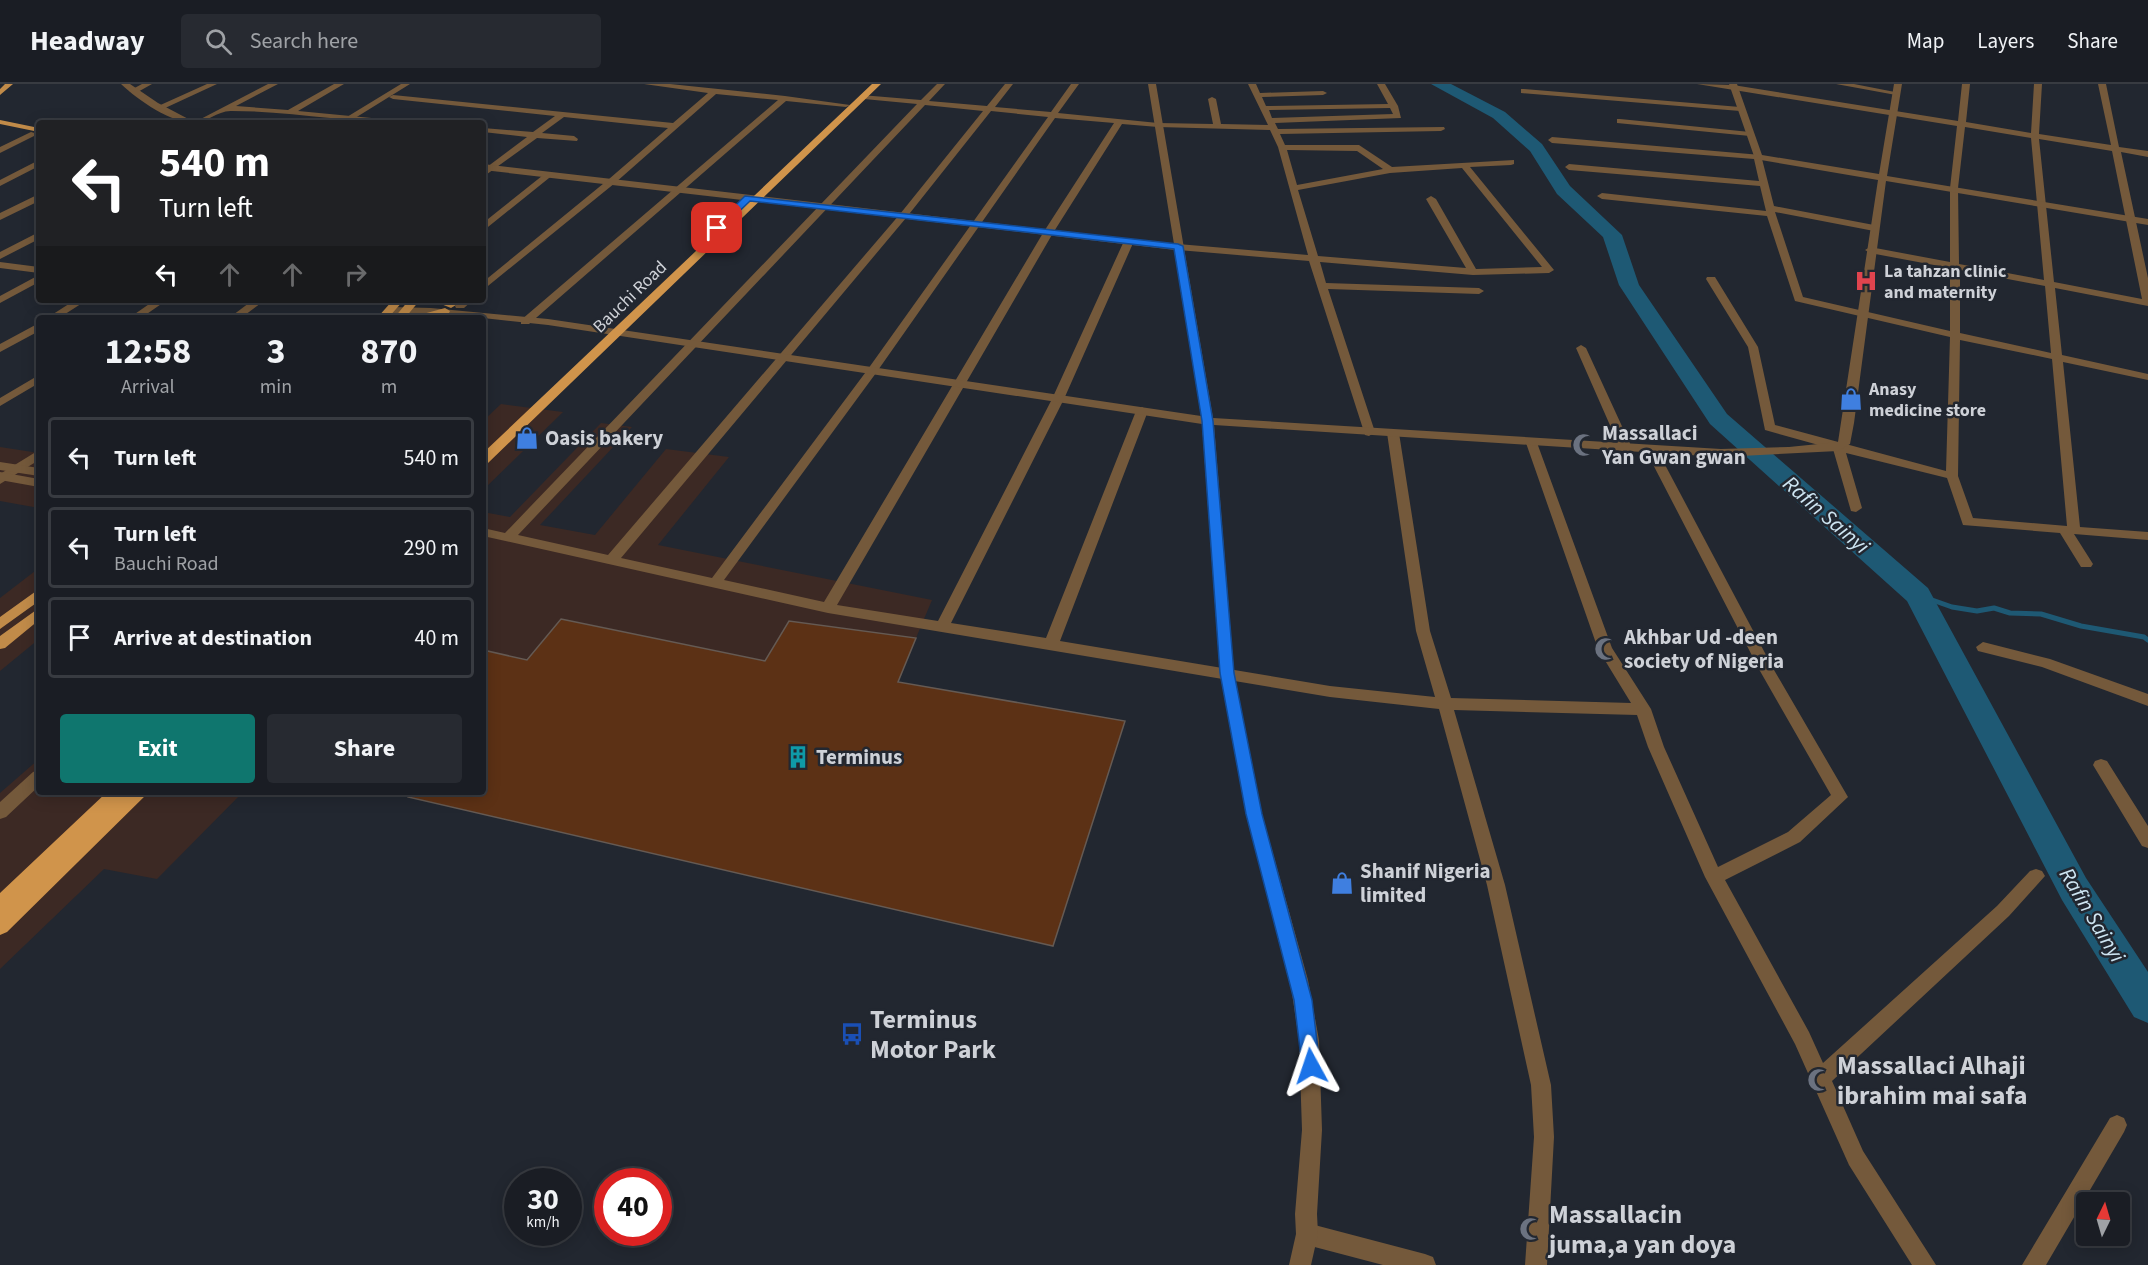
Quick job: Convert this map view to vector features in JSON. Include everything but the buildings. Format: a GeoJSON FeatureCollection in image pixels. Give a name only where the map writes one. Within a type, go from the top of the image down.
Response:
{"type":"FeatureCollection","features":[{"type":"Feature","properties":{"kind":"highway","name":"Bauchi Road"},"geometry":{"type":"LineString","coordinates":[[752,199],[868,84]]}},
{"type":"Feature","properties":{"kind":"highway","name":"Bauchi Road"},"geometry":{"type":"LineString","coordinates":[[486,457],[612,332],[877,84]]}},
{"type":"Feature","properties":{"kind":"highway","name":"Bauchi Road"},"geometry":{"type":"LineString","coordinates":[[486,446],[612,332]]}},
{"type":"Feature","properties":{"kind":"highway"},"geometry":{"type":"LineString","coordinates":[[0,906],[116,795]]}},
{"type":"Feature","properties":{"kind":"highway"},"geometry":{"type":"LineString","coordinates":[[0,926],[137,795]]}},
{"type":"Feature","properties":{"kind":"main road"},"geometry":{"type":"LineString","coordinates":[[0,122],[36,133]]}},
{"type":"Feature","properties":{"kind":"main road"},"geometry":{"type":"LineString","coordinates":[[0,129],[36,133]]}},
{"type":"Feature","properties":{"kind":"main road"},"geometry":{"type":"LineString","coordinates":[[412,306],[456,306]]}},
{"type":"Feature","properties":{"kind":"main road"},"geometry":{"type":"LineString","coordinates":[[0,624],[36,596]]}},
{"type":"Feature","properties":{"kind":"main road"},"geometry":{"type":"LineString","coordinates":[[0,644],[36,615]]}},
{"type":"Feature","properties":{"kind":"street"},"geometry":{"type":"LineString","coordinates":[[125,84],[160,107],[188,120]]}},
{"type":"Feature","properties":{"kind":"street"},"geometry":{"type":"LineString","coordinates":[[133,91],[148,84]]}},
{"type":"Feature","properties":{"kind":"street"},"geometry":{"type":"LineString","coordinates":[[160,107],[213,84]]}},
{"type":"Feature","properties":{"kind":"street"},"geometry":{"type":"LineString","coordinates":[[201,120],[230,108],[274,84]]}},
{"type":"Feature","properties":{"kind":"street"},"geometry":{"type":"LineString","coordinates":[[280,120],[340,84]]}},
{"type":"Feature","properties":{"kind":"street"},"geometry":{"type":"LineString","coordinates":[[352,120],[405,84]]}},
{"type":"Feature","properties":{"kind":"street"},"geometry":{"type":"LineString","coordinates":[[230,108],[352,120],[414,84]]}},
{"type":"Feature","properties":{"kind":"street"},"geometry":{"type":"LineString","coordinates":[[648,84],[846,105]]}},
{"type":"Feature","properties":{"kind":"street"},"geometry":{"type":"LineString","coordinates":[[508,538],[941,84]]}},
{"type":"Feature","properties":{"kind":"street"},"geometry":{"type":"LineString","coordinates":[[611,561],[903,216],[1009,84]]}},
{"type":"Feature","properties":{"kind":"street"},"geometry":{"type":"LineString","coordinates":[[715,583],[872,371],[1075,84]]}},
{"type":"Feature","properties":{"kind":"street"},"geometry":{"type":"LineString","coordinates":[[1152,84],[1208,421],[1227,673],[1254,814],[1293,960],[1309,1040],[1312,1130],[1306,1214],[1307,1234],[1300,1265]]}},
{"type":"Feature","properties":{"kind":"street"},"geometry":{"type":"LineString","coordinates":[[1252,84],[1282,147],[1322,286],[1369,432]]}},
{"type":"Feature","properties":{"kind":"street"},"geometry":{"type":"LineString","coordinates":[[1381,84],[1394,106],[1402,128]]}},
{"type":"Feature","properties":{"kind":"street"},"geometry":{"type":"LineString","coordinates":[[1701,84],[1733,85],[1893,114],[2148,154]]}},
{"type":"Feature","properties":{"kind":"street"},"geometry":{"type":"LineString","coordinates":[[395,314],[412,306],[456,306],[694,345],[1208,421],[1721,453],[1838,447],[1844,444],[1848,423],[1870,250],[1897,89],[1840,84]]}},
{"type":"Feature","properties":{"kind":"street"},"geometry":{"type":"LineString","coordinates":[[1966,84],[1954,188],[1955,335],[1952,476],[1968,522],[2148,536]]}},
{"type":"Feature","properties":{"kind":"street"},"geometry":{"type":"LineString","coordinates":[[2038,84],[2035,137],[2057,358],[2069,529],[2086,564]]}},
{"type":"Feature","properties":{"kind":"street"},"geometry":{"type":"LineString","coordinates":[[1870,250],[2148,302],[2102,84]]}},
{"type":"Feature","properties":{"kind":"street"},"geometry":{"type":"LineString","coordinates":[[1733,85],[1758,157],[1769,211],[1799,299],[1862,315],[2148,377]]}},
{"type":"Feature","properties":{"kind":"street"},"geometry":{"type":"LineString","coordinates":[[486,285],[612,181],[714,91]]}},
{"type":"Feature","properties":{"kind":"street"},"geometry":{"type":"LineString","coordinates":[[1524,91],[1740,109]]}},
{"type":"Feature","properties":{"kind":"street"},"geometry":{"type":"LineString","coordinates":[[1257,95],[1323,93]]}},
{"type":"Feature","properties":{"kind":"street"},"geometry":{"type":"LineString","coordinates":[[393,97],[675,126]]}},
{"type":"Feature","properties":{"kind":"street"},"geometry":{"type":"LineString","coordinates":[[864,97],[1158,125],[1369,131],[1402,128],[1441,129]]}},
{"type":"Feature","properties":{"kind":"street"},"geometry":{"type":"LineString","coordinates":[[528,319],[682,189],[785,98]]}},
{"type":"Feature","properties":{"kind":"street"},"geometry":{"type":"LineString","coordinates":[[1212,99],[1218,127]]}},
{"type":"Feature","properties":{"kind":"street"},"geometry":{"type":"LineString","coordinates":[[1264,108],[1394,106]]}},
{"type":"Feature","properties":{"kind":"street"},"geometry":{"type":"LineString","coordinates":[[486,169],[563,114]]}},
{"type":"Feature","properties":{"kind":"street"},"geometry":{"type":"LineString","coordinates":[[1273,127],[1398,116]]}},
{"type":"Feature","properties":{"kind":"street"},"geometry":{"type":"LineString","coordinates":[[828,608],[1048,233],[1119,122]]}},
{"type":"Feature","properties":{"kind":"street"},"geometry":{"type":"LineString","coordinates":[[1620,122],[1750,134]]}},
{"type":"Feature","properties":{"kind":"street"},"geometry":{"type":"LineString","coordinates":[[486,130],[574,139]]}},
{"type":"Feature","properties":{"kind":"street"},"geometry":{"type":"LineString","coordinates":[[0,150],[36,133]]}},
{"type":"Feature","properties":{"kind":"street"},"geometry":{"type":"LineString","coordinates":[[1551,140],[1758,157],[2148,222]]}},
{"type":"Feature","properties":{"kind":"street"},"geometry":{"type":"LineString","coordinates":[[1282,147],[1359,148],[1390,170]]}},
{"type":"Feature","properties":{"kind":"street"},"geometry":{"type":"LineString","coordinates":[[1293,188],[1390,170],[1511,162]]}},
{"type":"Feature","properties":{"kind":"street"},"geometry":{"type":"LineString","coordinates":[[486,169],[612,181],[824,208],[1129,242],[1473,272],[1549,270],[1463,164]]}},
{"type":"Feature","properties":{"kind":"street"},"geometry":{"type":"LineString","coordinates":[[0,183],[36,165]]}},
{"type":"Feature","properties":{"kind":"street"},"geometry":{"type":"LineString","coordinates":[[1569,167],[1764,184]]}},
{"type":"Feature","properties":{"kind":"street"},"geometry":{"type":"LineString","coordinates":[[486,226],[550,174]]}},
{"type":"Feature","properties":{"kind":"street"},"geometry":{"type":"LineString","coordinates":[[1602,196],[1769,211],[1874,228]]}},
{"type":"Feature","properties":{"kind":"street"},"geometry":{"type":"LineString","coordinates":[[1431,198],[1473,272]]}},
{"type":"Feature","properties":{"kind":"street"},"geometry":{"type":"LineString","coordinates":[[0,217],[36,199]]}},
{"type":"Feature","properties":{"kind":"street"},"geometry":{"type":"LineString","coordinates":[[0,256],[36,237]]}},
{"type":"Feature","properties":{"kind":"street"},"geometry":{"type":"LineString","coordinates":[[942,627],[1058,399],[1129,242]]}},
{"type":"Feature","properties":{"kind":"street"},"geometry":{"type":"LineString","coordinates":[[0,265],[36,270]]}},
{"type":"Feature","properties":{"kind":"street"},"geometry":{"type":"LineString","coordinates":[[1711,279],[1753,347],[1769,427],[1952,476]]}},
{"type":"Feature","properties":{"kind":"street"},"geometry":{"type":"LineString","coordinates":[[0,300],[36,280]]}},
{"type":"Feature","properties":{"kind":"street"},"geometry":{"type":"LineString","coordinates":[[1322,286],[1479,291]]}},
{"type":"Feature","properties":{"kind":"street"},"geometry":{"type":"LineString","coordinates":[[57,315],[77,303]]}},
{"type":"Feature","properties":{"kind":"street"},"geometry":{"type":"LineString","coordinates":[[139,315],[157,303]]}},
{"type":"Feature","properties":{"kind":"street"},"geometry":{"type":"LineString","coordinates":[[238,315],[256,303]]}},
{"type":"Feature","properties":{"kind":"street"},"geometry":{"type":"LineString","coordinates":[[0,349],[36,328]]}},
{"type":"Feature","properties":{"kind":"street"},"geometry":{"type":"LineString","coordinates":[[1581,348],[1626,448]]}},
{"type":"Feature","properties":{"kind":"street"},"geometry":{"type":"LineString","coordinates":[[0,403],[36,380]]}},
{"type":"Feature","properties":{"kind":"street"},"geometry":{"type":"LineString","coordinates":[[1051,644],[1142,411]]}},
{"type":"Feature","properties":{"kind":"street"},"geometry":{"type":"LineString","coordinates":[[1393,433],[1423,631],[1496,885],[1541,1085],[1544,1137],[1536,1265]]}},
{"type":"Feature","properties":{"kind":"street"},"geometry":{"type":"LineString","coordinates":[[1532,443],[1605,649],[1643,709],[1656,747],[1714,877],[1802,1038],[1856,1158],[1925,1265]]}},
{"type":"Feature","properties":{"kind":"street"},"geometry":{"type":"LineString","coordinates":[[1838,447],[1856,508]]}},
{"type":"Feature","properties":{"kind":"street"},"geometry":{"type":"LineString","coordinates":[[1651,449],[1767,671],[1840,797],[1794,837],[1714,877]]}},
{"type":"Feature","properties":{"kind":"street"},"geometry":{"type":"LineString","coordinates":[[1,475],[19,468],[36,456]]}},
{"type":"Feature","properties":{"kind":"street"},"geometry":{"type":"LineString","coordinates":[[19,468],[36,471]]}},
{"type":"Feature","properties":{"kind":"street"},"geometry":{"type":"LineString","coordinates":[[1,475],[36,482]]}},
{"type":"Feature","properties":{"kind":"street"},"geometry":{"type":"LineString","coordinates":[[486,533],[828,608],[1227,673],[1290,687],[1376,698],[1538,710],[1643,709]]}},
{"type":"Feature","properties":{"kind":"street"},"geometry":{"type":"LineString","coordinates":[[1983,646],[2045,663],[2148,700]]}},
{"type":"Feature","properties":{"kind":"street"},"geometry":{"type":"LineString","coordinates":[[2100,765],[2148,841]]}},
{"type":"Feature","properties":{"kind":"street"},"geometry":{"type":"LineString","coordinates":[[0,812],[36,779]]}},
{"type":"Feature","properties":{"kind":"street"},"geometry":{"type":"LineString","coordinates":[[1820,1079],[2003,911],[2036,876]]}},
{"type":"Feature","properties":{"kind":"street"},"geometry":{"type":"LineString","coordinates":[[2033,1265],[2117,1125]]}},
{"type":"Feature","properties":{"kind":"street"},"geometry":{"type":"LineString","coordinates":[[1307,1234],[1425,1265]]}},
{"type":"Feature","properties":{"kind":"shaded area"},"geometry":{"type":"Polygon","coordinates":[[[501,404],[563,412],[486,487],[486,418],[501,404]]]}},
{"type":"Feature","properties":{"kind":"shaded area"},"geometry":{"type":"Polygon","coordinates":[[[601,423],[632,427],[540,525],[595,535],[666,449],[729,457],[658,545],[932,600],[916,638],[789,621],[765,661],[562,619],[527,660],[486,651],[486,513],[510,517],[601,423]]]}},
{"type":"Feature","properties":{"kind":"shaded area"},"geometry":{"type":"Polygon","coordinates":[[[0,447],[36,453],[36,507],[0,501],[0,447]]]}},
{"type":"Feature","properties":{"kind":"shaded area"},"geometry":{"type":"Polygon","coordinates":[[[36,570],[36,641],[0,671],[0,598],[36,570]]]}},
{"type":"Feature","properties":{"kind":"shaded area"},"geometry":{"type":"Polygon","coordinates":[[[36,762],[36,795],[240,795],[157,879],[104,869],[0,969],[0,793],[36,762]]]}},
{"type":"Feature","properties":{"kind":"waterway","name":"Rafin Sainyi"},"geometry":{"type":"LineString","coordinates":[[1439,84],[1499,115],[1536,148],[1563,190],[1612,235],[1629,285],[1718,419],[1918,595],[2074,889],[2148,1005]]}},
{"type":"Feature","properties":{"kind":"waterway"},"geometry":{"type":"LineString","coordinates":[[1918,595],[1952,607],[1977,611],[1994,608],[2010,613],[2041,614],[2081,626],[2144,637],[2148,640]]}},
{"type":"Feature","properties":{"kind":"place","name":"La tahzan clinic and maternity"},"geometry":{"type":"Point","coordinates":[1866,281]}},
{"type":"Feature","properties":{"kind":"place","name":"Anasy medicine store"},"geometry":{"type":"Point","coordinates":[1851,399]}},
{"type":"Feature","properties":{"kind":"place","name":"Oasis bakery"},"geometry":{"type":"Point","coordinates":[527,438]}},
{"type":"Feature","properties":{"kind":"place","name":"Massallaci Yan Gwan gwan"},"geometry":{"type":"Point","coordinates":[1584,445]}},
{"type":"Feature","properties":{"kind":"place","name":"Akhbar Ud -deen society of Nigeria"},"geometry":{"type":"Point","coordinates":[1606,649]}},
{"type":"Feature","properties":{"kind":"place","name":"Terminus"},"geometry":{"type":"Point","coordinates":[798,757]}},
{"type":"Feature","properties":{"kind":"place","name":"Shanif Nigeria limited"},"geometry":{"type":"Point","coordinates":[1342,883]}},
{"type":"Feature","properties":{"kind":"place","name":"Terminus Motor Park"},"geometry":{"type":"Point","coordinates":[852,1034]}},
{"type":"Feature","properties":{"kind":"place","name":"Massallaci Alhaji ibrahim mai safa"},"geometry":{"type":"Point","coordinates":[1819,1080]}},
{"type":"Feature","properties":{"kind":"place","name":"Massallacin juma,a yan doya"},"geometry":{"type":"Point","coordinates":[1531,1229]}},
{"type":"Feature","properties":{"kind":"route"},"geometry":{"type":"LineString","coordinates":[[717,228],[748,198],[1178,246],[1208,421],[1227,673],[1254,814],[1303,1000],[1311,1066]]}}]}
